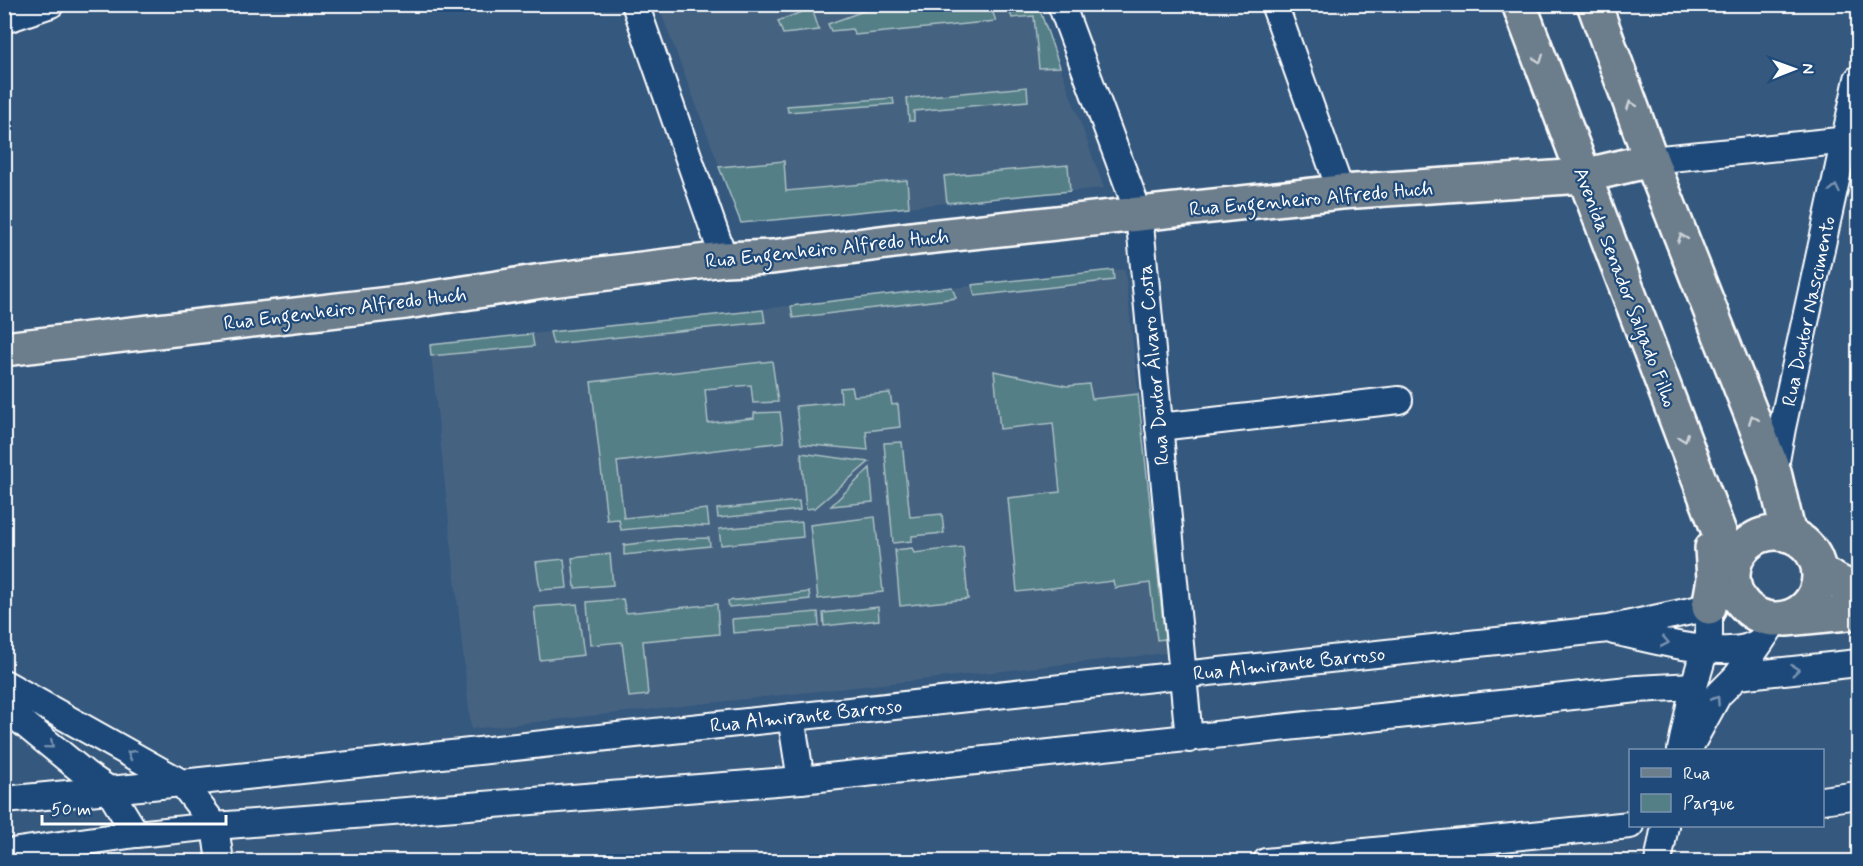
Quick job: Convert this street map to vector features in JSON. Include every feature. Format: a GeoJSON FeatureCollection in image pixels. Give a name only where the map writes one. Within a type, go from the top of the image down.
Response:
{"type":"FeatureCollection","features":[{"type":"Feature","properties":{"kind":"main road","name":"Avenida Senador Salgado Filho"},"geometry":{"type":"LineString","coordinates":[[1519,4],[1697,473],[1733,575]]}},
{"type":"Feature","properties":{"kind":"main road"},"geometry":{"type":"LineString","coordinates":[[1594,4],[1651,160],[1774,472],[1789,535]]}},
{"type":"Feature","properties":{"kind":"main road","name":"Rua Engenheiro Alfredo Huch"},"geometry":{"type":"LineString","coordinates":[[4,349],[406,302],[542,281],[724,259],[772,257],[1341,192],[1583,176],[1651,160]]}},
{"type":"Feature","properties":{"kind":"main road"},"geometry":{"type":"LineString","coordinates":[[1697,473],[1713,553],[1714,579],[1709,607]]}},
{"type":"Feature","properties":{"kind":"main road"},"geometry":{"type":"LineString","coordinates":[[1777,533],[1789,535],[1809,549],[1818,572],[1817,588],[1810,602],[1798,613],[1774,626],[1744,605],[1735,590],[1733,575],[1741,552],[1753,539],[1765,534],[1777,533]]}},
{"type":"Feature","properties":{"kind":"main road"},"geometry":{"type":"LineString","coordinates":[[1818,572],[1858,590]]}},
{"type":"Feature","properties":{"kind":"main road","name":"Rua Almirante Barroso"},"geometry":{"type":"LineString","coordinates":[[1774,626],[1858,612]]}},
{"type":"Feature","properties":{"kind":"street"},"geometry":{"type":"LineString","coordinates":[[7,21],[51,4]]}},
{"type":"Feature","properties":{"kind":"street"},"geometry":{"type":"LineString","coordinates":[[635,4],[724,259]]}},
{"type":"Feature","properties":{"kind":"street","name":"Rua Doutor Álvaro Costa"},"geometry":{"type":"LineString","coordinates":[[1061,4],[1139,214],[1189,739]]}},
{"type":"Feature","properties":{"kind":"street"},"geometry":{"type":"LineString","coordinates":[[1274,4],[1341,192]]}},
{"type":"Feature","properties":{"kind":"street","name":"Rua Doutor Nascimento"},"geometry":{"type":"LineString","coordinates":[[1774,472],[1782,428],[1852,140],[1858,79]]}},
{"type":"Feature","properties":{"kind":"street"},"geometry":{"type":"LineString","coordinates":[[1651,160],[1852,140]]}},
{"type":"Feature","properties":{"kind":"street"},"geometry":{"type":"LineString","coordinates":[[1159,428],[1399,400]]}},
{"type":"Feature","properties":{"kind":"street"},"geometry":{"type":"LineString","coordinates":[[1681,749],[1694,686],[1711,625],[1709,607],[1733,575]]}},
{"type":"Feature","properties":{"kind":"street","name":"Rua Almirante Barroso"},"geometry":{"type":"LineString","coordinates":[[4,800],[182,783],[1608,629],[1709,607]]}},
{"type":"Feature","properties":{"kind":"street"},"geometry":{"type":"LineString","coordinates":[[1689,749],[1718,695],[1737,676],[1774,626]]}},
{"type":"Feature","properties":{"kind":"street","name":"Rua Almirante Barroso"},"geometry":{"type":"LineString","coordinates":[[1608,629],[1671,644],[1725,651],[1740,650],[1774,626]]}},
{"type":"Feature","properties":{"kind":"street"},"geometry":{"type":"LineString","coordinates":[[1737,676],[1858,663]]}},
{"type":"Feature","properties":{"kind":"street"},"geometry":{"type":"LineString","coordinates":[[10,856],[136,834],[215,826],[801,780],[1637,688],[1694,686]]}},
{"type":"Feature","properties":{"kind":"street"},"geometry":{"type":"LineString","coordinates":[[5,691],[182,783],[215,826],[220,861]]}},
{"type":"Feature","properties":{"kind":"street"},"geometry":{"type":"LineString","coordinates":[[5,691],[87,775],[109,790],[136,834]]}},
{"type":"Feature","properties":{"kind":"street"},"geometry":{"type":"LineString","coordinates":[[791,717],[801,780]]}},
{"type":"Feature","properties":{"kind":"street"},"geometry":{"type":"LineString","coordinates":[[1824,800],[1858,795]]}},
{"type":"Feature","properties":{"kind":"street"},"geometry":{"type":"LineString","coordinates":[[1266,861],[1629,825]]}},
{"type":"Feature","properties":{"kind":"street"},"geometry":{"type":"LineString","coordinates":[[1658,861],[1665,827]]}},
{"type":"Feature","properties":{"kind":"shaded area"},"geometry":{"type":"Polygon","coordinates":[[[658,5],[1038,5],[1104,188],[741,223],[658,5]]]}},
{"type":"Feature","properties":{"kind":"shaded area"},"geometry":{"type":"Polygon","coordinates":[[[1125,269],[1166,653],[471,729],[430,345],[1125,269]]]}},
{"type":"Feature","properties":{"kind":"green space"},"geometry":{"type":"Polygon","coordinates":[[[880,5],[990,5],[996,21],[855,35],[852,29],[831,31],[828,24],[880,5]]]}},
{"type":"Feature","properties":{"kind":"green space"},"geometry":{"type":"Polygon","coordinates":[[[1007,5],[1038,5],[1060,67],[1039,68],[1034,16],[1012,18],[1007,5]]]}},
{"type":"Feature","properties":{"kind":"green space"},"geometry":{"type":"Polygon","coordinates":[[[812,8],[819,30],[783,34],[778,21],[812,8]]]}},
{"type":"Feature","properties":{"kind":"green space"},"geometry":{"type":"Polygon","coordinates":[[[1027,87],[1028,101],[914,111],[914,121],[909,121],[907,98],[1027,87]]]}},
{"type":"Feature","properties":{"kind":"green space"},"geometry":{"type":"Polygon","coordinates":[[[893,98],[894,104],[788,112],[787,106],[893,98]]]}},
{"type":"Feature","properties":{"kind":"green space"},"geometry":{"type":"Polygon","coordinates":[[[784,161],[786,191],[907,180],[909,207],[741,223],[719,167],[784,161]]]}},
{"type":"Feature","properties":{"kind":"green space"},"geometry":{"type":"Polygon","coordinates":[[[1068,165],[1070,191],[947,203],[944,176],[1068,165]]]}},
{"type":"Feature","properties":{"kind":"green space"},"geometry":{"type":"Polygon","coordinates":[[[1113,270],[1114,280],[975,296],[972,285],[1113,270]]]}},
{"type":"Feature","properties":{"kind":"green space"},"geometry":{"type":"Polygon","coordinates":[[[952,287],[956,298],[793,318],[791,306],[952,287]]]}},
{"type":"Feature","properties":{"kind":"green space"},"geometry":{"type":"Polygon","coordinates":[[[763,310],[765,322],[553,344],[550,332],[763,310]]]}},
{"type":"Feature","properties":{"kind":"green space"},"geometry":{"type":"Polygon","coordinates":[[[532,334],[534,346],[431,356],[430,345],[532,334]]]}},
{"type":"Feature","properties":{"kind":"green space"},"geometry":{"type":"Polygon","coordinates":[[[772,361],[778,402],[753,403],[751,385],[705,389],[708,423],[754,418],[754,413],[780,412],[784,442],[617,462],[624,518],[707,509],[709,526],[674,525],[621,530],[619,519],[607,520],[591,382],[772,361]]]}},
{"type":"Feature","properties":{"kind":"green space"},"geometry":{"type":"Polygon","coordinates":[[[994,371],[1067,386],[1089,384],[1092,399],[1138,394],[1165,639],[1157,640],[1150,583],[1115,588],[1113,581],[1017,592],[1008,498],[1060,492],[1053,423],[1000,429],[994,371]]]}},
{"type":"Feature","properties":{"kind":"green space"},"geometry":{"type":"Polygon","coordinates":[[[852,387],[854,396],[890,393],[892,405],[898,404],[900,427],[866,431],[868,450],[801,444],[796,406],[841,402],[840,388],[852,387]]]}},
{"type":"Feature","properties":{"kind":"green space"},"geometry":{"type":"Polygon","coordinates":[[[902,442],[910,517],[942,514],[944,533],[912,536],[912,541],[893,543],[884,443],[902,442]]]}},
{"type":"Feature","properties":{"kind":"green space"},"geometry":{"type":"Polygon","coordinates":[[[801,453],[869,462],[815,508],[806,509],[801,453]]]}},
{"type":"Feature","properties":{"kind":"green space"},"geometry":{"type":"Polygon","coordinates":[[[870,468],[873,502],[831,506],[870,468]]]}},
{"type":"Feature","properties":{"kind":"green space"},"geometry":{"type":"Polygon","coordinates":[[[799,501],[800,510],[718,518],[717,509],[799,501]]]}},
{"type":"Feature","properties":{"kind":"green space"},"geometry":{"type":"Polygon","coordinates":[[[875,517],[883,592],[818,599],[810,525],[875,517]]]}},
{"type":"Feature","properties":{"kind":"green space"},"geometry":{"type":"Polygon","coordinates":[[[802,522],[803,537],[721,545],[719,529],[802,522]]]}},
{"type":"Feature","properties":{"kind":"green space"},"geometry":{"type":"Polygon","coordinates":[[[709,538],[710,546],[624,555],[624,545],[709,538]]]}},
{"type":"Feature","properties":{"kind":"green space"},"geometry":{"type":"Polygon","coordinates":[[[963,547],[968,599],[900,606],[895,550],[912,548],[914,553],[963,547]]]}},
{"type":"Feature","properties":{"kind":"green space"},"geometry":{"type":"Polygon","coordinates":[[[610,554],[613,585],[575,588],[572,558],[610,554]]]}},
{"type":"Feature","properties":{"kind":"green space"},"geometry":{"type":"Polygon","coordinates":[[[564,559],[567,588],[540,590],[536,562],[564,559]]]}},
{"type":"Feature","properties":{"kind":"green space"},"geometry":{"type":"Polygon","coordinates":[[[809,592],[810,599],[729,607],[728,601],[809,592]]]}},
{"type":"Feature","properties":{"kind":"green space"},"geometry":{"type":"Polygon","coordinates":[[[623,599],[626,613],[717,604],[719,634],[643,641],[648,695],[629,697],[622,642],[590,645],[587,602],[623,599]]]}},
{"type":"Feature","properties":{"kind":"green space"},"geometry":{"type":"Polygon","coordinates":[[[577,604],[584,655],[540,660],[534,607],[577,604]]]}},
{"type":"Feature","properties":{"kind":"green space"},"geometry":{"type":"Polygon","coordinates":[[[878,607],[879,620],[824,626],[823,613],[878,607]]]}},
{"type":"Feature","properties":{"kind":"green space"},"geometry":{"type":"Polygon","coordinates":[[[818,612],[819,626],[733,633],[732,619],[818,612]]]}}]}
